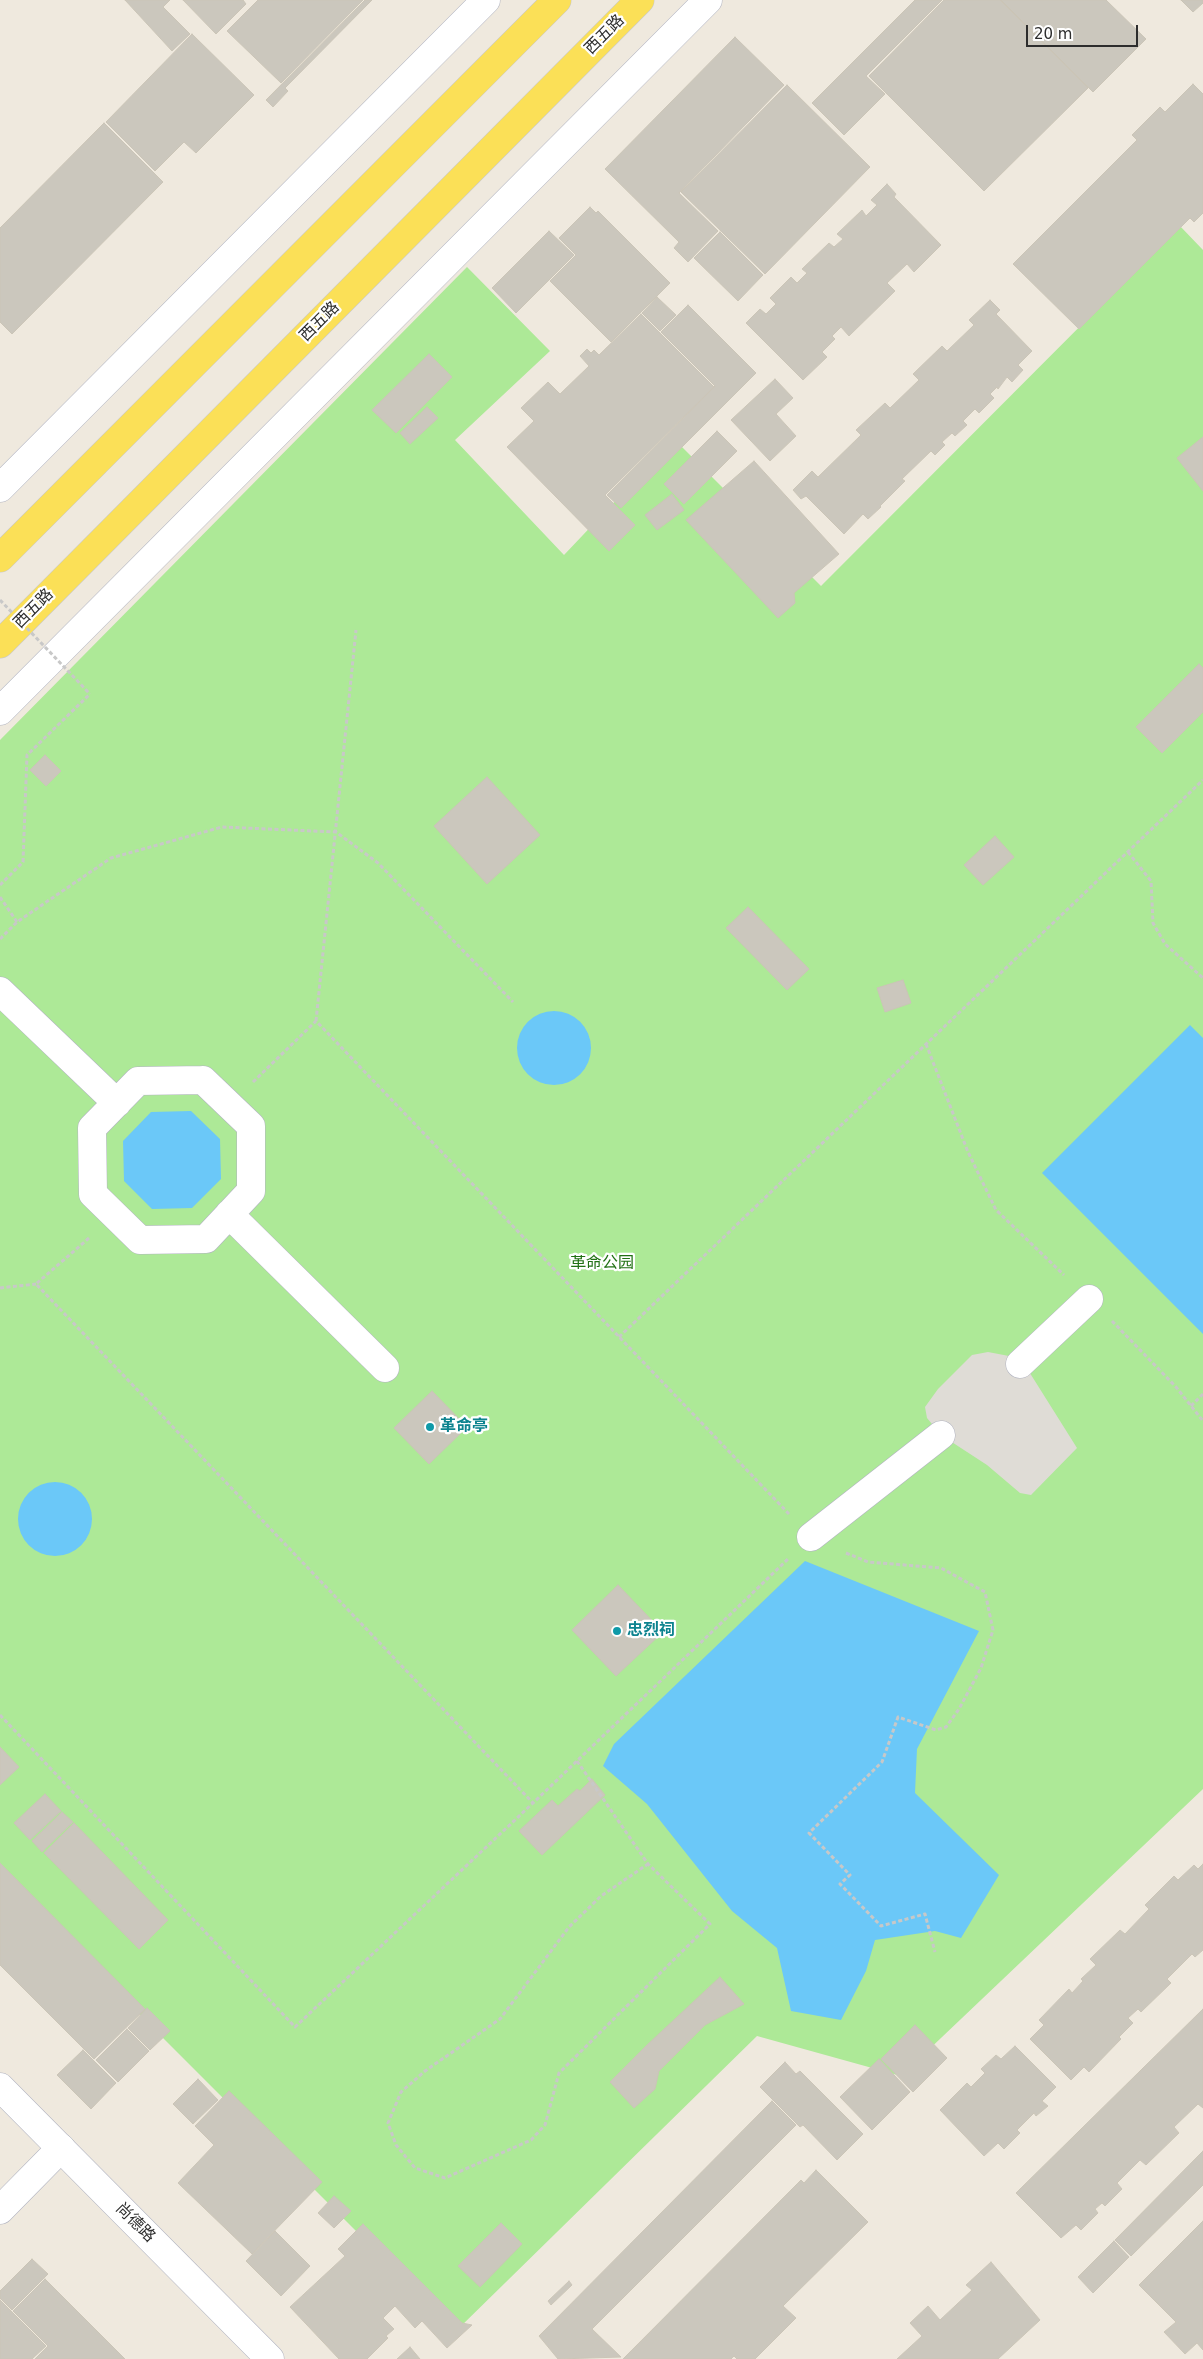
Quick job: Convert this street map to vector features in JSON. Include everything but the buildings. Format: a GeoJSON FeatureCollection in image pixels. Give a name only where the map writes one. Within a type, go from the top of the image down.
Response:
{"type":"FeatureCollection","features":[{"type":"Feature","properties":{"kind":"main road"},"geometry":{"type":"LineString","coordinates":[[0,558],[557,0]]}},
{"type":"Feature","properties":{"kind":"main road","name":"西五路"},"geometry":{"type":"LineString","coordinates":[[0,644],[640,0]]}},
{"type":"Feature","properties":{"kind":"street"},"geometry":{"type":"LineString","coordinates":[[0,488],[486,0]]}},
{"type":"Feature","properties":{"kind":"street"},"geometry":{"type":"LineString","coordinates":[[0,711],[708,0]]}},
{"type":"Feature","properties":{"kind":"street"},"geometry":{"type":"LineString","coordinates":[[0,991],[117,1103]]}},
{"type":"Feature","properties":{"kind":"street"},"geometry":{"type":"LineString","coordinates":[[203,1080],[251,1126],[251,1191],[206,1239],[140,1240],[93,1194],[92,1128],[117,1103],[138,1081],[203,1080]]}},
{"type":"Feature","properties":{"kind":"street"},"geometry":{"type":"LineString","coordinates":[[229,1214],[385,1368]]}},
{"type":"Feature","properties":{"kind":"street"},"geometry":{"type":"LineString","coordinates":[[1020,1364],[1089,1299]]}},
{"type":"Feature","properties":{"kind":"street"},"geometry":{"type":"LineString","coordinates":[[811,1537],[940,1435]]}},
{"type":"Feature","properties":{"kind":"street","name":"尚德路"},"geometry":{"type":"LineString","coordinates":[[0,2087],[270,2359]]}},
{"type":"Feature","properties":{"kind":"street"},"geometry":{"type":"LineString","coordinates":[[0,2210],[61,2148]]}},
{"type":"Feature","properties":{"kind":"path"},"geometry":{"type":"LineString","coordinates":[[0,600],[90,694],[28,755],[23,862],[0,885]]}},
{"type":"Feature","properties":{"kind":"path"},"geometry":{"type":"LineString","coordinates":[[229,1105],[316,1021],[356,630]]}},
{"type":"Feature","properties":{"kind":"path"},"geometry":{"type":"LineString","coordinates":[[619,1336],[1203,780]]}},
{"type":"Feature","properties":{"kind":"path"},"geometry":{"type":"LineString","coordinates":[[0,938],[17,922],[111,858],[222,826],[336,832],[378,863],[513,1002]]}},
{"type":"Feature","properties":{"kind":"path"},"geometry":{"type":"LineString","coordinates":[[1128,852],[1151,881],[1152,923],[1165,944],[1203,978]]}},
{"type":"Feature","properties":{"kind":"path"},"geometry":{"type":"LineString","coordinates":[[0,897],[17,922]]}},
{"type":"Feature","properties":{"kind":"path"},"geometry":{"type":"LineString","coordinates":[[316,1021],[811,1537],[868,1562],[941,1568],[986,1592],[993,1630],[980,1668],[959,1709],[946,1727],[936,1730],[898,1716],[882,1762],[809,1833],[850,1874],[840,1884],[881,1926],[925,1914],[935,1952]]}},
{"type":"Feature","properties":{"kind":"path"},"geometry":{"type":"LineString","coordinates":[[926,1044],[968,1152],[996,1210],[1089,1299],[1176,1387],[1203,1421]]}},
{"type":"Feature","properties":{"kind":"path"},"geometry":{"type":"LineString","coordinates":[[0,1288],[36,1284],[115,1215]]}},
{"type":"Feature","properties":{"kind":"path"},"geometry":{"type":"LineString","coordinates":[[36,1284],[533,1803]]}},
{"type":"Feature","properties":{"kind":"path"},"geometry":{"type":"LineString","coordinates":[[1191,1406],[1203,1394]]}},
{"type":"Feature","properties":{"kind":"path"},"geometry":{"type":"LineString","coordinates":[[0,1715],[295,2028],[811,1537]]}},
{"type":"Feature","properties":{"kind":"path"},"geometry":{"type":"LineString","coordinates":[[577,1761],[648,1864],[710,1924],[559,2073],[545,2125],[531,2140],[445,2178],[415,2168],[396,2145],[388,2124],[401,2092],[426,2071],[500,2018],[569,1927],[600,1896],[648,1864]]}},
{"type":"Feature","properties":{"kind":"green space","name":"革命公园"},"geometry":{"type":"Polygon","coordinates":[[[1180,226],[1203,250],[1203,1789],[901,2076],[757,2036],[456,2331],[0,1875],[0,740],[467,267],[550,351],[455,440],[564,555],[674,439],[821,586],[1180,226]]]}},
{"type":"Feature","properties":{"kind":"shaded area"},"geometry":{"type":"Polygon","coordinates":[[[988,1352],[1009,1356],[1028,1370],[1077,1448],[1031,1495],[1020,1493],[987,1465],[941,1435],[927,1418],[925,1407],[938,1389],[972,1355],[988,1352]]]}},
{"type":"Feature","properties":{"kind":"water"},"geometry":{"type":"Polygon","coordinates":[[[554,1011],[575,1017],[585,1027],[591,1048],[585,1069],[575,1079],[554,1085],[533,1079],[523,1069],[517,1048],[523,1027],[533,1017],[554,1011]]]}},
{"type":"Feature","properties":{"kind":"water"},"geometry":{"type":"Polygon","coordinates":[[[1190,1025],[1203,1038],[1203,1334],[1042,1173],[1190,1025]]]}},
{"type":"Feature","properties":{"kind":"water"},"geometry":{"type":"Polygon","coordinates":[[[191,1111],[220,1139],[221,1179],[192,1208],[152,1209],[124,1181],[123,1141],[151,1112],[191,1111]]]}},
{"type":"Feature","properties":{"kind":"water"},"geometry":{"type":"Polygon","coordinates":[[[55,1482],[76,1488],[86,1498],[92,1519],[86,1540],[76,1550],[55,1556],[34,1550],[24,1540],[18,1519],[24,1498],[34,1488],[55,1482]]]}},
{"type":"Feature","properties":{"kind":"water"},"geometry":{"type":"Polygon","coordinates":[[[805,1561],[979,1631],[917,1749],[915,1793],[999,1875],[961,1938],[935,1931],[875,1940],[866,1971],[841,2020],[791,2011],[777,1948],[732,1911],[647,1804],[603,1766],[614,1744],[805,1561]]]}},
{"type":"Feature","properties":{"kind":"place","name":"革命亭"},"geometry":{"type":"Point","coordinates":[430,1427]}},
{"type":"Feature","properties":{"kind":"place","name":"忠烈祠"},"geometry":{"type":"Point","coordinates":[617,1631]}}]}
